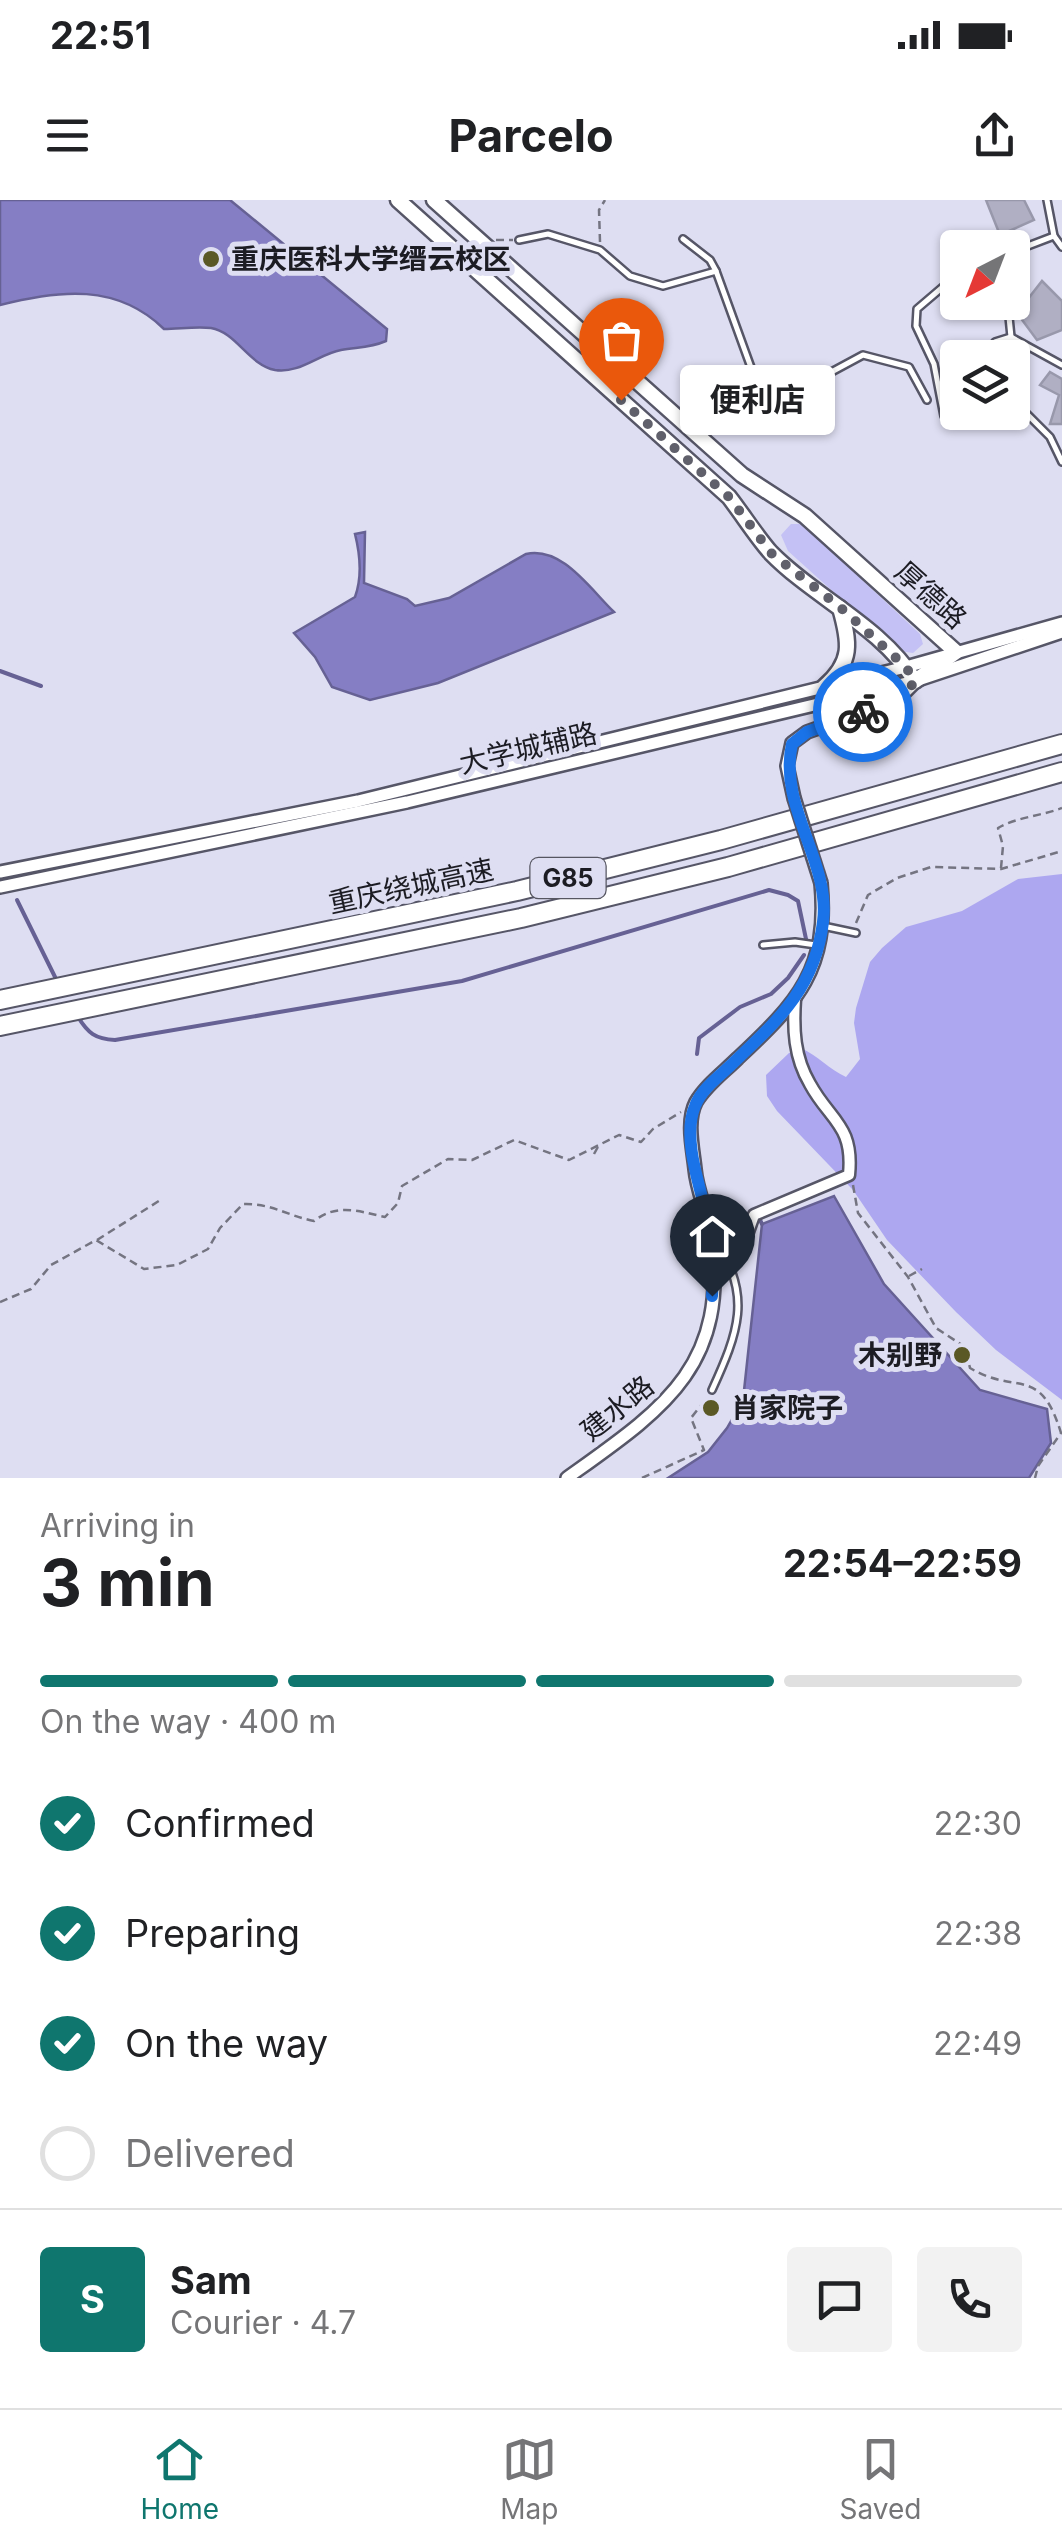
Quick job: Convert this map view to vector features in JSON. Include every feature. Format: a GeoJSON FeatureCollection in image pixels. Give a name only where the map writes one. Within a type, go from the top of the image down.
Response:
{"type":"FeatureCollection","features":[{"type":"Feature","properties":{"kind":"highway","name":"重庆绕城高速"},"geometry":{"type":"LineString","coordinates":[[0,1000],[517,891],[722,840],[1062,744]]}},
{"type":"Feature","properties":{"kind":"highway","name":"重庆绕城高速"},"geometry":{"type":"LineString","coordinates":[[0,1026],[540,914],[728,867],[1062,772]]}},
{"type":"Feature","properties":{"kind":"main road"},"geometry":{"type":"LineString","coordinates":[[398,200],[729,497],[772,554],[840,607],[906,667],[915,682]]}},
{"type":"Feature","properties":{"kind":"main road","name":"厚德路"},"geometry":{"type":"LineString","coordinates":[[434,200],[742,475],[805,516],[956,652],[915,682]]}},
{"type":"Feature","properties":{"kind":"main road"},"geometry":{"type":"LineString","coordinates":[[824,687],[837,676],[847,658],[847,630],[840,607]]}},
{"type":"Feature","properties":{"kind":"street","name":"大学城辅路"},"geometry":{"type":"LineString","coordinates":[[0,872],[358,802],[906,667],[1062,623]]}},
{"type":"Feature","properties":{"kind":"street","name":"大学城辅路"},"geometry":{"type":"LineString","coordinates":[[0,887],[408,802],[915,682],[1062,632]]}},
{"type":"Feature","properties":{"kind":"street"},"geometry":{"type":"LineString","coordinates":[[695,1104],[795,999],[811,974],[819,945],[823,926],[821,883],[787,766],[792,744],[807,732],[897,700],[915,682]]}},
{"type":"Feature","properties":{"kind":"street"},"geometry":{"type":"LineString","coordinates":[[744,1243],[754,1215],[848,1175],[846,1132],[811,1087],[798,1059],[793,1030],[795,999]]}},
{"type":"Feature","properties":{"kind":"street","name":"建水路"},"geometry":{"type":"LineString","coordinates":[[567,1478],[640,1426],[673,1396],[698,1357],[710,1323],[711,1234],[696,1182],[691,1118],[695,1104]]}},
{"type":"Feature","properties":{"kind":"lane"},"geometry":{"type":"LineString","coordinates":[[1047,200],[1054,236],[1062,247]]}},
{"type":"Feature","properties":{"kind":"lane"},"geometry":{"type":"LineString","coordinates":[[520,240],[548,234],[600,250],[630,276],[663,286],[716,271]]}},
{"type":"Feature","properties":{"kind":"lane"},"geometry":{"type":"LineString","coordinates":[[1030,245],[1054,236]]}},
{"type":"Feature","properties":{"kind":"lane"},"geometry":{"type":"LineString","coordinates":[[683,238],[710,260],[716,271],[757,384],[785,397],[863,355],[909,367],[927,400]]}},
{"type":"Feature","properties":{"kind":"lane"},"geometry":{"type":"LineString","coordinates":[[940,290],[918,309],[916,326],[934,364],[940,395]]}},
{"type":"Feature","properties":{"kind":"lane"},"geometry":{"type":"LineString","coordinates":[[1009,320],[1011,337]]}},
{"type":"Feature","properties":{"kind":"lane"},"geometry":{"type":"LineString","coordinates":[[1001,340],[1011,337],[1062,364]]}},
{"type":"Feature","properties":{"kind":"lane"},"geometry":{"type":"LineString","coordinates":[[1030,418],[1050,437],[1062,462]]}},
{"type":"Feature","properties":{"kind":"lane"},"geometry":{"type":"LineString","coordinates":[[823,926],[855,932]]}},
{"type":"Feature","properties":{"kind":"lane"},"geometry":{"type":"LineString","coordinates":[[763,944],[819,945]]}},
{"type":"Feature","properties":{"kind":"lane"},"geometry":{"type":"LineString","coordinates":[[711,1234],[732,1264],[740,1299],[730,1350],[712,1390]]}},
{"type":"Feature","properties":{"kind":"path"},"geometry":{"type":"LineString","coordinates":[[600,250],[600,210],[605,200]]}},
{"type":"Feature","properties":{"kind":"path"},"geometry":{"type":"LineString","coordinates":[[489,240],[520,240]]}},
{"type":"Feature","properties":{"kind":"path"},"geometry":{"type":"LineString","coordinates":[[1001,869],[1004,846],[998,828],[1012,820],[1025,820],[1062,808]]}},
{"type":"Feature","properties":{"kind":"path"},"geometry":{"type":"LineString","coordinates":[[855,932],[868,895],[897,878],[932,867],[1001,869],[1062,851]]}},
{"type":"Feature","properties":{"kind":"path"},"geometry":{"type":"LineString","coordinates":[[96,1240],[144,1269],[177,1264],[208,1249],[220,1228],[243,1204],[279,1208],[294,1218],[314,1221],[326,1212],[344,1208],[385,1217],[398,1203],[402,1186],[448,1159],[472,1160],[514,1140],[569,1160],[619,1135],[642,1142],[653,1129],[695,1104]]}},
{"type":"Feature","properties":{"kind":"path"},"geometry":{"type":"LineString","coordinates":[[594,1154],[600,1144]]}},
{"type":"Feature","properties":{"kind":"path"},"geometry":{"type":"LineString","coordinates":[[850,1164],[858,1214],[908,1277],[936,1328],[965,1347],[970,1368],[991,1380],[1028,1382],[1045,1398],[1062,1433],[1038,1466],[1035,1478]]}},
{"type":"Feature","properties":{"kind":"path"},"geometry":{"type":"LineString","coordinates":[[0,1302],[31,1290],[52,1265],[162,1199]]}},
{"type":"Feature","properties":{"kind":"path"},"geometry":{"type":"LineString","coordinates":[[908,1277],[922,1269]]}},
{"type":"Feature","properties":{"kind":"path"},"geometry":{"type":"LineString","coordinates":[[29,1281],[31,1290]]}},
{"type":"Feature","properties":{"kind":"path"},"geometry":{"type":"LineString","coordinates":[[960,1344],[964,1340]]}},
{"type":"Feature","properties":{"kind":"path"},"geometry":{"type":"LineString","coordinates":[[642,1478],[704,1450],[691,1418],[712,1390]]}},
{"type":"Feature","properties":{"kind":"shaded area"},"geometry":{"type":"Polygon","coordinates":[[[0,200],[230,200],[387,329],[386,341],[333,352],[292,369],[275,370],[258,362],[220,331],[205,327],[164,329],[146,314],[107,297],[65,294],[0,305],[0,200]]]}},
{"type":"Feature","properties":{"kind":"shaded area"},"geometry":{"type":"Polygon","coordinates":[[[791,524],[802,524],[920,634],[923,644],[913,653],[899,651],[788,551],[781,535],[791,524]]]}},
{"type":"Feature","properties":{"kind":"shaded area"},"geometry":{"type":"Polygon","coordinates":[[[365,532],[364,583],[407,599],[415,606],[449,598],[526,554],[539,553],[552,556],[574,571],[614,612],[438,683],[370,700],[332,687],[315,657],[294,633],[355,597],[360,566],[355,534],[365,532]]]}},
{"type":"Feature","properties":{"kind":"shaded area"},"geometry":{"type":"Polygon","coordinates":[[[1062,874],[1062,1400],[996,1350],[887,1240],[853,1190],[777,1111],[767,1096],[766,1075],[789,1053],[801,1048],[846,1077],[860,1059],[854,1023],[856,1008],[870,962],[882,948],[906,927],[962,911],[1018,879],[1062,874]]]}},
{"type":"Feature","properties":{"kind":"shaded area"},"geometry":{"type":"Polygon","coordinates":[[[834,1196],[884,1284],[980,1390],[1047,1409],[1051,1443],[1029,1478],[668,1478],[708,1452],[743,1400],[762,1224],[834,1196]]]}},
{"type":"Feature","properties":{"kind":"building"},"geometry":{"type":"Polygon","coordinates":[[[986,200],[1024,200],[1034,220],[1011,230],[998,230],[986,200]]]}},
{"type":"Feature","properties":{"kind":"building"},"geometry":{"type":"Polygon","coordinates":[[[1042,281],[1062,301],[1062,330],[1037,340],[1022,320],[1030,320],[1030,296],[1042,281]]]}},
{"type":"Feature","properties":{"kind":"building"},"geometry":{"type":"Polygon","coordinates":[[[1050,372],[1062,379],[1062,424],[1050,424],[1059,395],[1040,385],[1050,372]]]}},
{"type":"Feature","properties":{"kind":"waterway"},"geometry":{"type":"LineString","coordinates":[[0,671],[41,686]]}},
{"type":"Feature","properties":{"kind":"waterway"},"geometry":{"type":"LineString","coordinates":[[78,1017],[93,1034],[115,1040],[462,981],[769,890],[798,901],[806,939]]}},
{"type":"Feature","properties":{"kind":"waterway"},"geometry":{"type":"LineString","coordinates":[[17,900],[58,983]]}},
{"type":"Feature","properties":{"kind":"waterway"},"geometry":{"type":"LineString","coordinates":[[697,1054],[699,1038],[740,1007],[771,994],[804,955]]}},
{"type":"Feature","properties":{"kind":"waterway"},"geometry":{"type":"LineString","coordinates":[[759,1218],[762,1224]]}},
{"type":"Feature","properties":{"kind":"way so far"},"geometry":{"type":"LineString","coordinates":[[621,400],[729,497],[772,554],[840,607],[906,667],[915,682],[897,700],[863,712]]}},
{"type":"Feature","properties":{"kind":"place","name":"重庆医科大学缙云校区"},"geometry":{"type":"Point","coordinates":[211,259]}},
{"type":"Feature","properties":{"kind":"place","name":"便利店"},"geometry":{"type":"Point","coordinates":[621,400]}},
{"type":"Feature","properties":{"kind":"place","name":"木别野"},"geometry":{"type":"Point","coordinates":[962,1355]}},
{"type":"Feature","properties":{"kind":"place","name":"肖家院子"},"geometry":{"type":"Point","coordinates":[711,1408]}},
{"type":"Feature","properties":{"kind":"route"},"geometry":{"type":"LineString","coordinates":[[712,1296],[711,1234],[696,1182],[691,1118],[695,1104],[707,1088],[778,1020],[811,974],[824,918],[821,883],[787,766],[792,744],[807,732],[863,712]]}}]}
